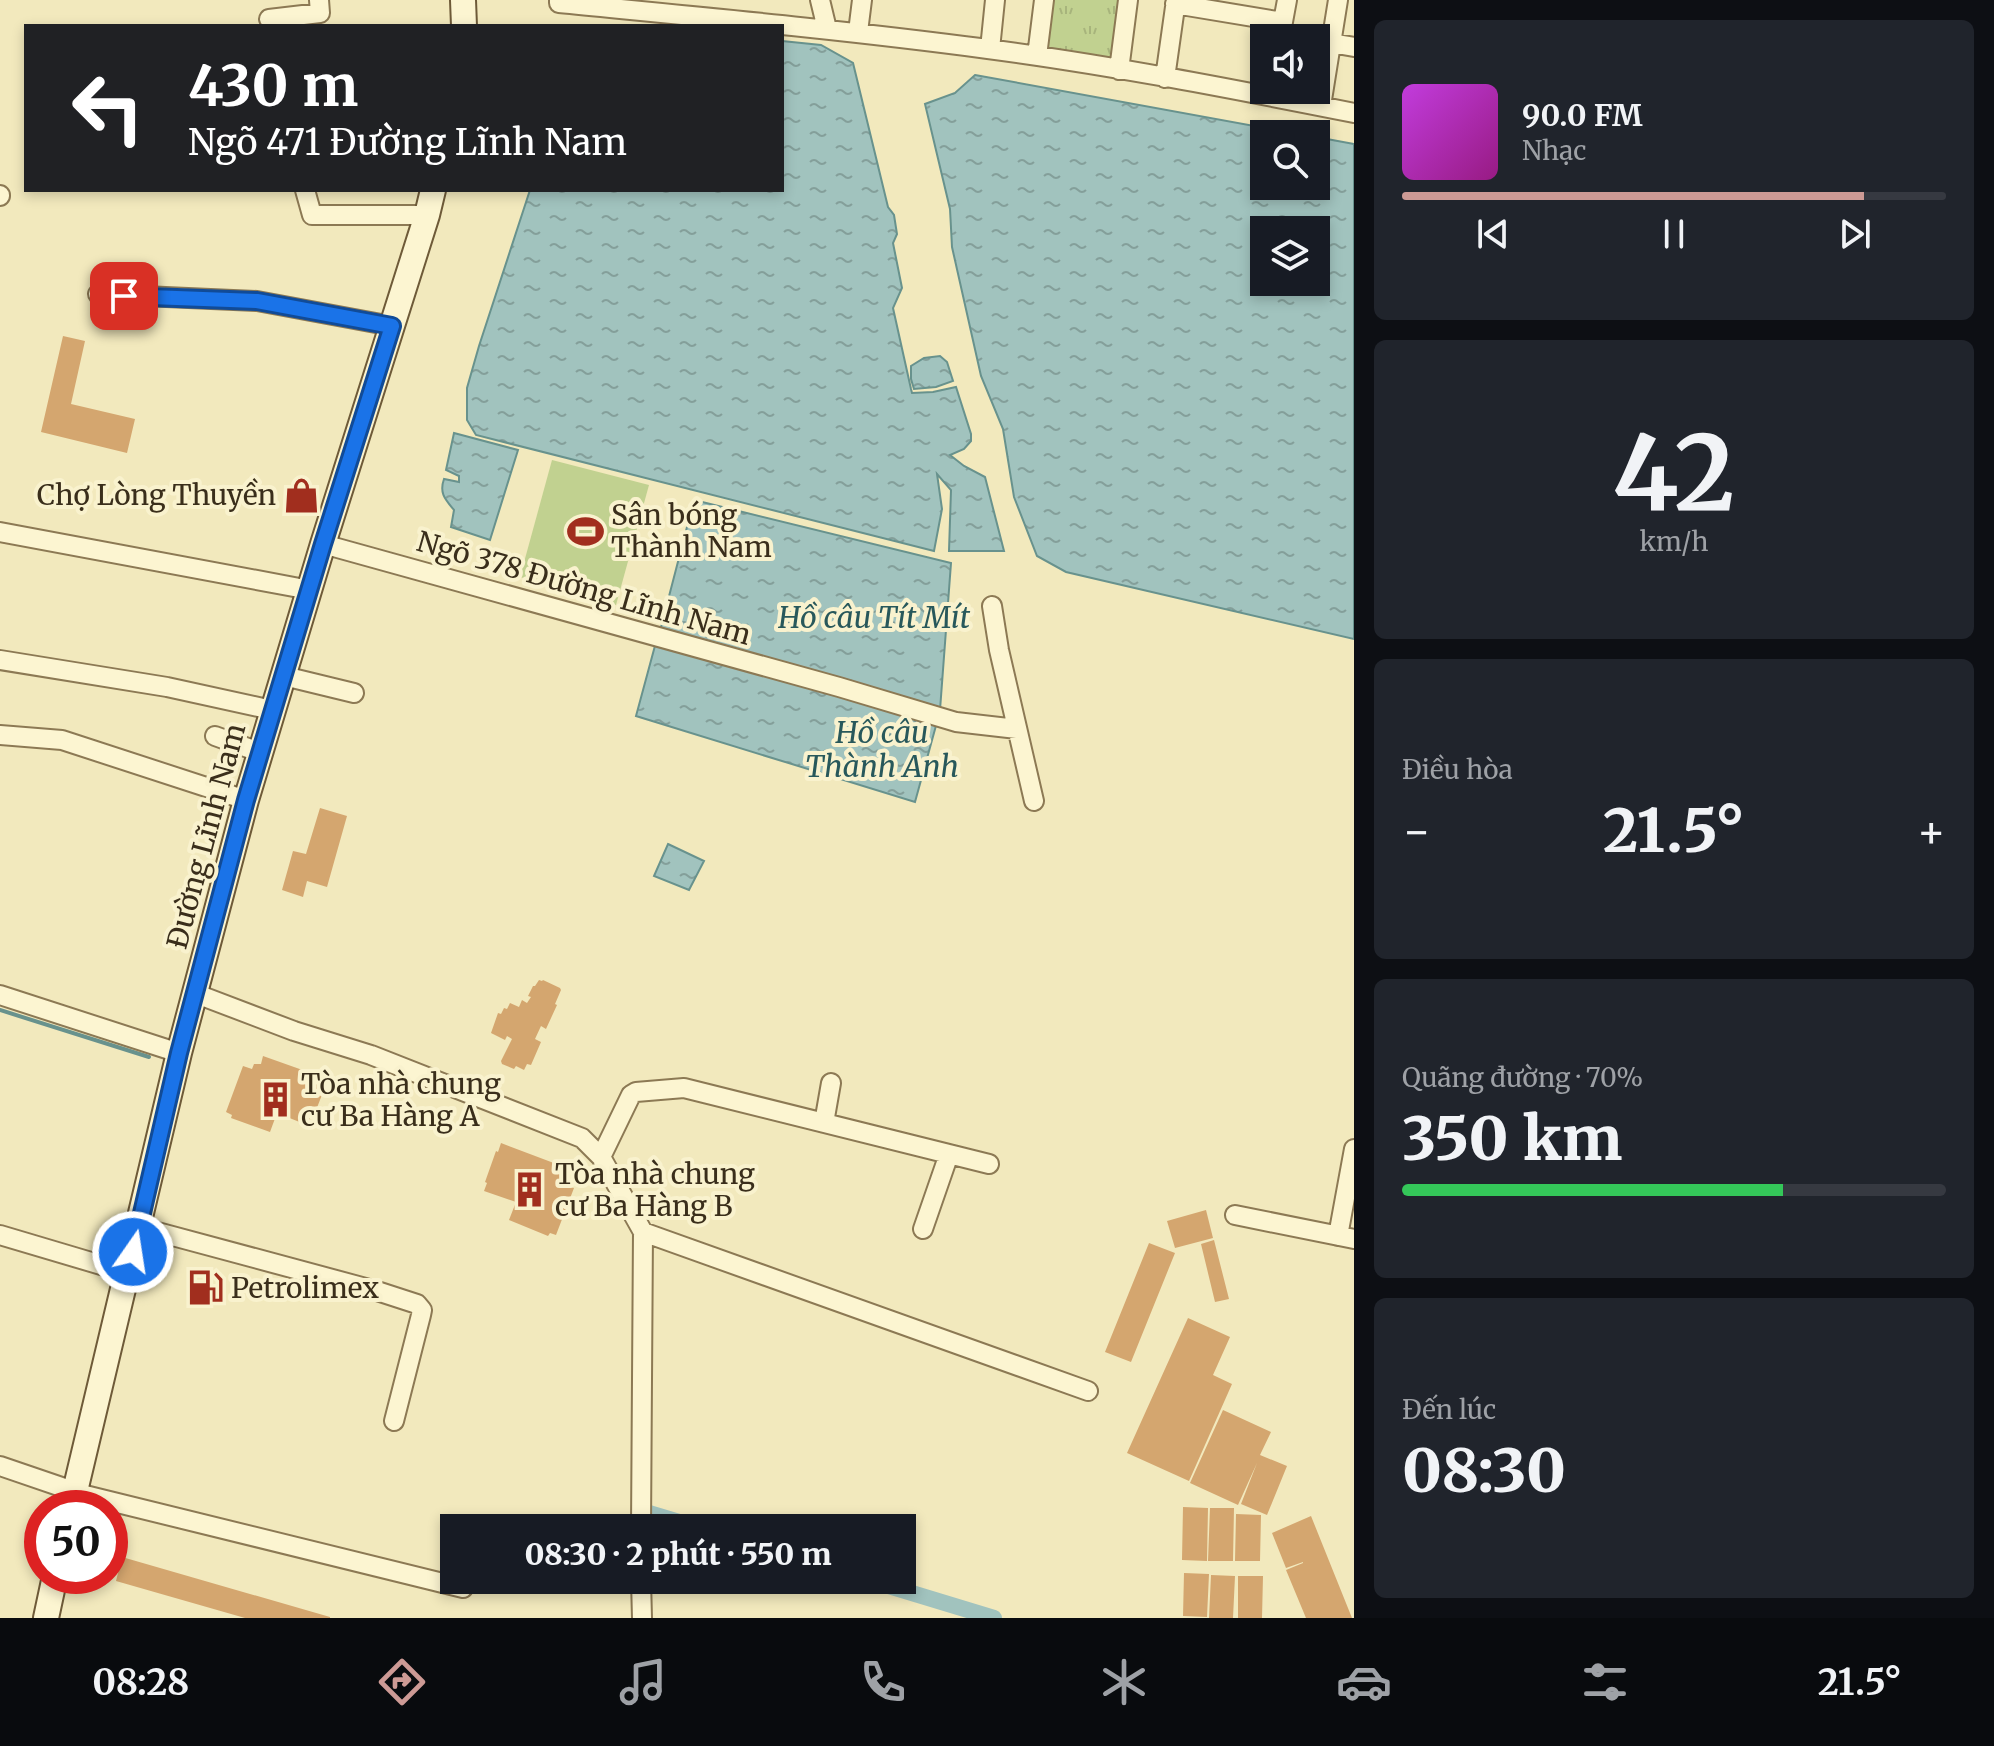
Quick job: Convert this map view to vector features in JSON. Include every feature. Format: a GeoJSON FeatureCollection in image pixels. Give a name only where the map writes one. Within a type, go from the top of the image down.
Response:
{"type":"FeatureCollection","features":[{"type":"Feature","properties":{"kind":"main road"},"geometry":{"type":"LineString","coordinates":[[463,0],[464,24]]}},
{"type":"Feature","properties":{"kind":"main road","name":"Đường Lĩnh Nam"},"geometry":{"type":"LineString","coordinates":[[75,1490],[179,1053],[259,752],[433,192]]}},
{"type":"Feature","properties":{"kind":"main road"},"geometry":{"type":"LineString","coordinates":[[46,1618],[51,1594]]}},
{"type":"Feature","properties":{"kind":"street"},"geometry":{"type":"LineString","coordinates":[[264,0],[269,22],[320,13],[319,0]]}},
{"type":"Feature","properties":{"kind":"street"},"geometry":{"type":"LineString","coordinates":[[559,0],[559,3],[775,24]]}},
{"type":"Feature","properties":{"kind":"street"},"geometry":{"type":"LineString","coordinates":[[820,0],[827,29]]}},
{"type":"Feature","properties":{"kind":"street"},"geometry":{"type":"LineString","coordinates":[[858,32],[862,0]]}},
{"type":"Feature","properties":{"kind":"street"},"geometry":{"type":"LineString","coordinates":[[990,49],[995,0]]}},
{"type":"Feature","properties":{"kind":"street"},"geometry":{"type":"LineString","coordinates":[[1037,56],[1044,0]]}},
{"type":"Feature","properties":{"kind":"street"},"geometry":{"type":"LineString","coordinates":[[1119,70],[1128,0]]}},
{"type":"Feature","properties":{"kind":"street"},"geometry":{"type":"LineString","coordinates":[[1283,24],[1287,0]]}},
{"type":"Feature","properties":{"kind":"street"},"geometry":{"type":"LineString","coordinates":[[1321,106],[1338,0]]}},
{"type":"Feature","properties":{"kind":"street"},"geometry":{"type":"LineString","coordinates":[[1165,78],[1176,2],[1259,24]]}},
{"type":"Feature","properties":{"kind":"street"},"geometry":{"type":"LineString","coordinates":[[784,25],[990,49],[1250,91]]}},
{"type":"Feature","properties":{"kind":"street"},"geometry":{"type":"LineString","coordinates":[[1331,43],[1354,47]]}},
{"type":"Feature","properties":{"kind":"street"},"geometry":{"type":"LineString","coordinates":[[1313,104],[1354,113]]}},
{"type":"Feature","properties":{"kind":"street"},"geometry":{"type":"LineString","coordinates":[[306,192],[312,215],[427,215]]}},
{"type":"Feature","properties":{"kind":"street"},"geometry":{"type":"LineString","coordinates":[[98,294],[257,301],[392,326]]}},
{"type":"Feature","properties":{"kind":"street"},"geometry":{"type":"LineString","coordinates":[[0,532],[310,590]]}},
{"type":"Feature","properties":{"kind":"street","name":"Ngõ 378 Đường Lĩnh Nam"},"geometry":{"type":"LineString","coordinates":[[323,544],[956,722],[1017,729]]}},
{"type":"Feature","properties":{"kind":"street"},"geometry":{"type":"LineString","coordinates":[[992,606],[1034,801]]}},
{"type":"Feature","properties":{"kind":"street"},"geometry":{"type":"LineString","coordinates":[[0,660],[167,687],[272,710]]}},
{"type":"Feature","properties":{"kind":"street"},"geometry":{"type":"LineString","coordinates":[[284,676],[354,693]]}},
{"type":"Feature","properties":{"kind":"street"},"geometry":{"type":"LineString","coordinates":[[0,735],[62,740],[246,800]]}},
{"type":"Feature","properties":{"kind":"street"},"geometry":{"type":"LineString","coordinates":[[215,736],[259,752]]}},
{"type":"Feature","properties":{"kind":"street"},"geometry":{"type":"LineString","coordinates":[[194,993],[294,1031],[371,1055],[582,1138],[601,1157],[643,1232],[641,1514]]}},
{"type":"Feature","properties":{"kind":"street"},"geometry":{"type":"LineString","coordinates":[[0,995],[179,1053]]}},
{"type":"Feature","properties":{"kind":"street"},"geometry":{"type":"LineString","coordinates":[[824,1123],[831,1083]]}},
{"type":"Feature","properties":{"kind":"street"},"geometry":{"type":"LineString","coordinates":[[601,1157],[627,1101],[636,1092],[684,1088],[989,1164]]}},
{"type":"Feature","properties":{"kind":"street"},"geometry":{"type":"LineString","coordinates":[[1235,1215],[1346,1238],[1354,1149]]}},
{"type":"Feature","properties":{"kind":"street"},"geometry":{"type":"LineString","coordinates":[[923,1229],[949,1154]]}},
{"type":"Feature","properties":{"kind":"street"},"geometry":{"type":"LineString","coordinates":[[139,1227],[417,1304],[422,1310],[394,1421]]}},
{"type":"Feature","properties":{"kind":"street"},"geometry":{"type":"LineString","coordinates":[[643,1232],[1088,1391]]}},
{"type":"Feature","properties":{"kind":"street"},"geometry":{"type":"LineString","coordinates":[[0,1235],[128,1273]]}},
{"type":"Feature","properties":{"kind":"street"},"geometry":{"type":"LineString","coordinates":[[0,1466],[52,1490]]}},
{"type":"Feature","properties":{"kind":"street"},"geometry":{"type":"LineString","coordinates":[[128,1512],[440,1583]]}},
{"type":"Feature","properties":{"kind":"street"},"geometry":{"type":"LineString","coordinates":[[641,1594],[642,1618]]}},
{"type":"Feature","properties":{"kind":"green space"},"geometry":{"type":"Polygon","coordinates":[[[1050,0],[1119,0],[1111,59],[1043,50],[1050,0]]]}},
{"type":"Feature","properties":{"kind":"green space","name":"Sân bóng Thành Nam"},"geometry":{"type":"Polygon","coordinates":[[[552,460],[649,485],[616,605],[520,577],[552,460]]]}},
{"type":"Feature","properties":{"kind":"water"},"geometry":{"type":"Polygon","coordinates":[[[784,41],[821,45],[853,63],[888,207],[894,215],[897,234],[893,243],[902,288],[893,308],[912,393],[956,387],[971,441],[964,449],[950,455],[985,477],[1004,551],[949,551],[951,490],[937,474],[942,509],[934,551],[476,435],[467,420],[467,388],[529,192],[784,192],[784,41]]]}},
{"type":"Feature","properties":{"kind":"water"},"geometry":{"type":"Polygon","coordinates":[[[975,75],[1250,125],[1250,200],[1330,200],[1330,140],[1354,144],[1354,639],[1066,572],[1037,556],[1014,497],[1003,429],[981,376],[952,247],[950,209],[925,104],[955,93],[975,75]]]}},
{"type":"Feature","properties":{"kind":"water"},"geometry":{"type":"Polygon","coordinates":[[[940,356],[947,362],[953,381],[936,387],[914,389],[911,366],[924,358],[940,356]]]}},
{"type":"Feature","properties":{"kind":"water"},"geometry":{"type":"Polygon","coordinates":[[[454,433],[518,450],[490,540],[451,527],[454,510],[442,488],[444,479],[459,482],[459,476],[446,470],[454,433]]]}},
{"type":"Feature","properties":{"kind":"water","name":"Hồ câu Tít Mít"},"geometry":{"type":"Polygon","coordinates":[[[694,500],[951,563],[940,710],[660,631],[694,500]]]}},
{"type":"Feature","properties":{"kind":"water","name":"Hồ câu Thành Anh"},"geometry":{"type":"Polygon","coordinates":[[[656,642],[937,722],[915,802],[636,716],[656,642]]]}},
{"type":"Feature","properties":{"kind":"water"},"geometry":{"type":"Polygon","coordinates":[[[668,844],[704,861],[689,890],[654,876],[668,844]]]}},
{"type":"Feature","properties":{"kind":"building"},"geometry":{"type":"Polygon","coordinates":[[[63,336],[85,341],[71,404],[135,419],[127,453],[41,432],[63,336]]]}},
{"type":"Feature","properties":{"kind":"building"},"geometry":{"type":"Polygon","coordinates":[[[320,808],[347,816],[327,887],[307,881],[303,897],[282,890],[293,851],[306,854],[320,808]]]}},
{"type":"Feature","properties":{"kind":"building"},"geometry":{"type":"Polygon","coordinates":[[[539,980],[560,988],[557,1005],[546,1029],[541,1026],[535,1039],[541,1042],[531,1065],[527,1064],[524,1070],[516,1066],[514,1069],[501,1061],[512,1039],[507,1036],[505,1040],[491,1033],[498,1013],[507,1009],[510,1003],[519,1007],[522,1000],[527,1003],[533,986],[539,980]]]}},
{"type":"Feature","properties":{"kind":"building","name":"Tòa nhà chung cư Ba Hàng A"},"geometry":{"type":"Polygon","coordinates":[[[263,1056],[325,1078],[322,1086],[325,1087],[313,1118],[310,1117],[307,1125],[277,1113],[270,1132],[231,1118],[232,1115],[226,1112],[243,1066],[252,1069],[254,1064],[261,1064],[263,1056]]]}},
{"type":"Feature","properties":{"kind":"building","name":"Tòa nhà chung cư Ba Hàng B"},"geometry":{"type":"Polygon","coordinates":[[[501,1143],[567,1168],[563,1176],[566,1179],[564,1185],[574,1188],[556,1235],[550,1233],[548,1236],[509,1220],[516,1202],[484,1191],[501,1143]]]}},
{"type":"Feature","properties":{"kind":"building"},"geometry":{"type":"Polygon","coordinates":[[[1206,1210],[1213,1238],[1175,1248],[1167,1221],[1206,1210]]]}},
{"type":"Feature","properties":{"kind":"building"},"geometry":{"type":"Polygon","coordinates":[[[1214,1240],[1229,1299],[1215,1302],[1201,1244],[1214,1240]]]}},
{"type":"Feature","properties":{"kind":"building"},"geometry":{"type":"Polygon","coordinates":[[[1149,1243],[1175,1253],[1131,1362],[1105,1352],[1149,1243]]]}},
{"type":"Feature","properties":{"kind":"building"},"geometry":{"type":"Polygon","coordinates":[[[1188,1318],[1230,1337],[1213,1375],[1232,1384],[1189,1481],[1127,1453],[1188,1318]]]}},
{"type":"Feature","properties":{"kind":"building"},"geometry":{"type":"Polygon","coordinates":[[[1223,1410],[1271,1432],[1260,1455],[1287,1466],[1267,1515],[1241,1504],[1257,1463],[1238,1505],[1190,1483],[1223,1410]]]}},
{"type":"Feature","properties":{"kind":"building"},"geometry":{"type":"Polygon","coordinates":[[[1183,1507],[1208,1508],[1207,1561],[1182,1560],[1183,1507]]]}},
{"type":"Feature","properties":{"kind":"building"},"geometry":{"type":"Polygon","coordinates":[[[1210,1508],[1234,1508],[1233,1561],[1208,1561],[1210,1508]]]}},
{"type":"Feature","properties":{"kind":"building"},"geometry":{"type":"Polygon","coordinates":[[[1236,1514],[1261,1515],[1260,1561],[1235,1561],[1236,1514]]]}},
{"type":"Feature","properties":{"kind":"building"},"geometry":{"type":"Polygon","coordinates":[[[1311,1516],[1352,1618],[1306,1618],[1286,1570],[1303,1562],[1286,1568],[1272,1533],[1311,1516]]]}},
{"type":"Feature","properties":{"kind":"building"},"geometry":{"type":"Polygon","coordinates":[[[128,1559],[330,1617],[245,1618],[128,1584],[128,1559]]]}},
{"type":"Feature","properties":{"kind":"building"},"geometry":{"type":"Polygon","coordinates":[[[1184,1573],[1209,1574],[1207,1617],[1183,1616],[1184,1573]]]}},
{"type":"Feature","properties":{"kind":"building"},"geometry":{"type":"Polygon","coordinates":[[[1211,1575],[1235,1576],[1233,1618],[1209,1618],[1211,1575]]]}},
{"type":"Feature","properties":{"kind":"building"},"geometry":{"type":"Polygon","coordinates":[[[1238,1576],[1263,1576],[1262,1618],[1238,1618],[1238,1576]]]}},
{"type":"Feature","properties":{"kind":"waterway"},"geometry":{"type":"LineString","coordinates":[[0,1010],[149,1057]]}},
{"type":"Feature","properties":{"kind":"waterway"},"geometry":{"type":"LineString","coordinates":[[915,1594],[994,1618]]}},
{"type":"Feature","properties":{"kind":"place","name":"Chợ Lòng Thuyền"},"geometry":{"type":"Point","coordinates":[302,495]}},
{"type":"Feature","properties":{"kind":"place","name":"Sân bóng Thành Nam"},"geometry":{"type":"Point","coordinates":[585,531]}},
{"type":"Feature","properties":{"kind":"place","name":"Tòa nhà chung cư Ba Hàng A"},"geometry":{"type":"Point","coordinates":[275,1100]}},
{"type":"Feature","properties":{"kind":"place","name":"Tòa nhà chung cư Ba Hàng B"},"geometry":{"type":"Point","coordinates":[529,1190]}},
{"type":"Feature","properties":{"kind":"place","name":"Petrolimex"},"geometry":{"type":"Point","coordinates":[205,1288]}},
{"type":"Feature","properties":{"kind":"route"},"geometry":{"type":"LineString","coordinates":[[124,296],[257,301],[392,326],[246,800],[179,1053],[133,1252]]}}]}
